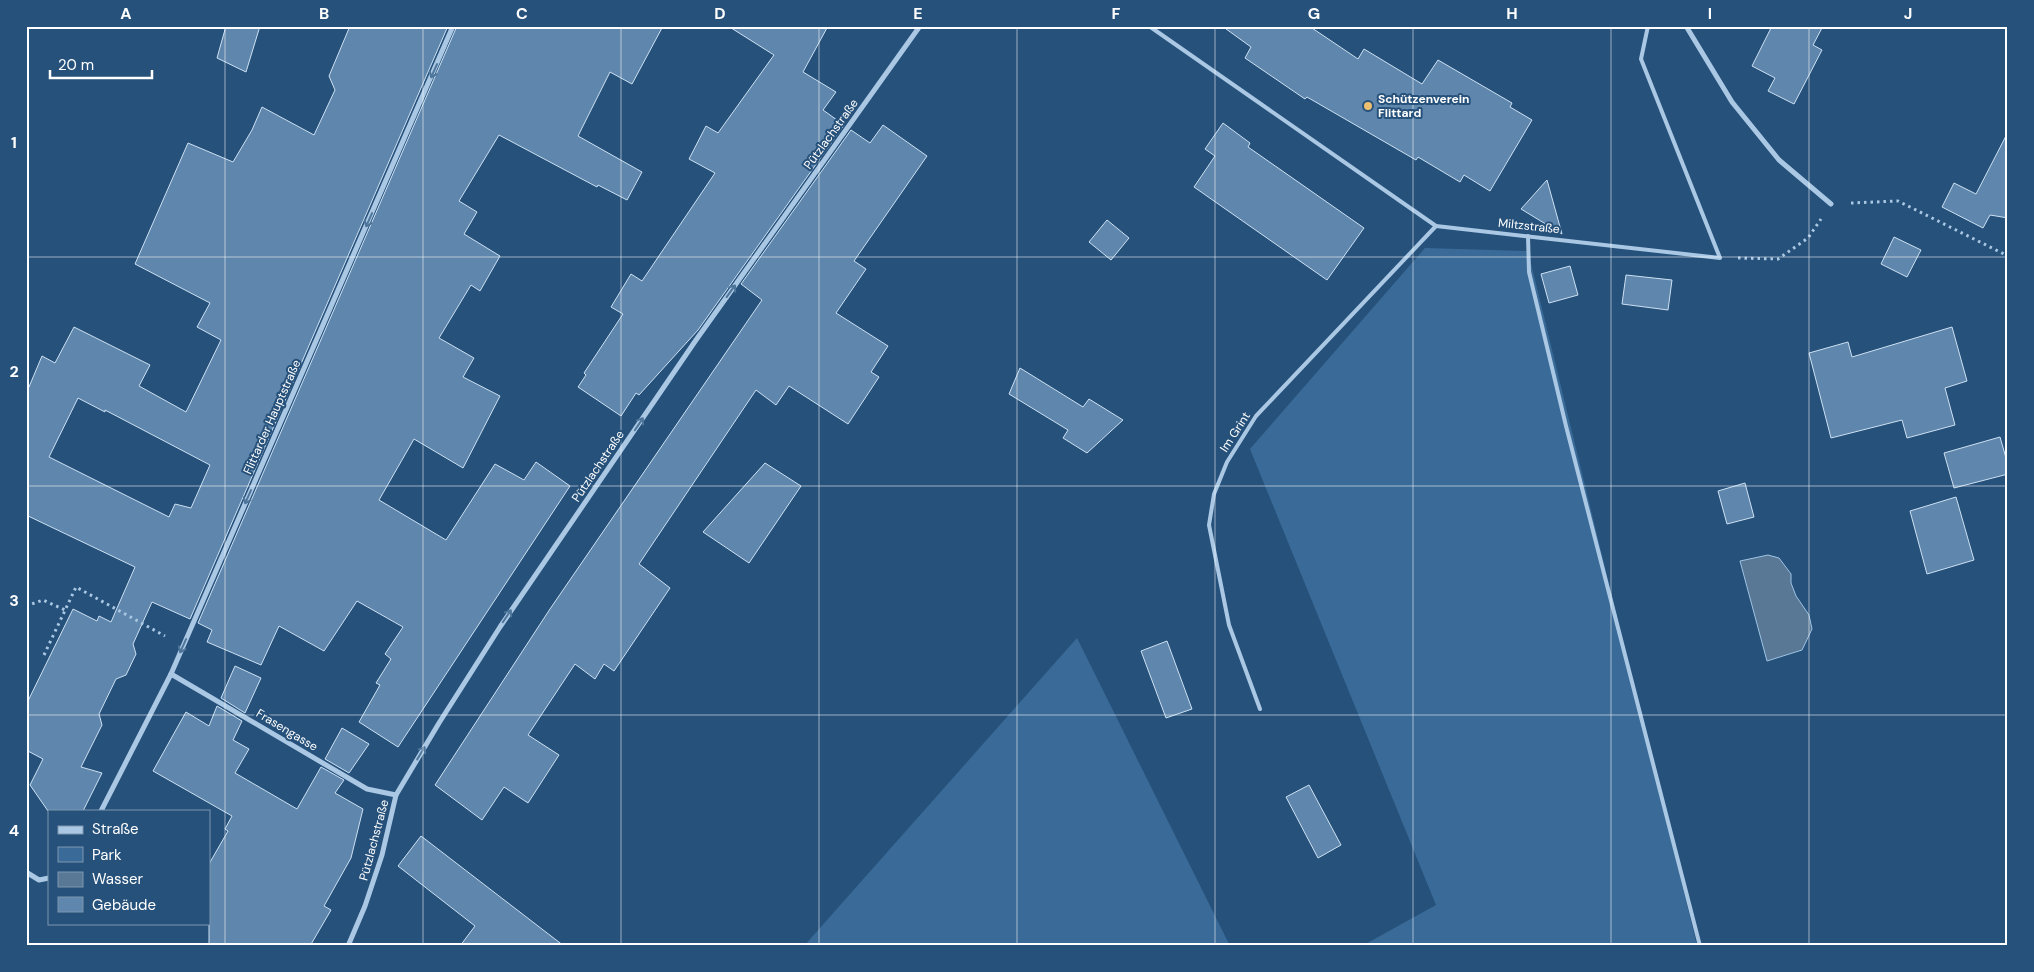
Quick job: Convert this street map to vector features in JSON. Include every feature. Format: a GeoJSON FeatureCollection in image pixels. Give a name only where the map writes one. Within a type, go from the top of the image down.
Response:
{"type":"FeatureCollection","features":[{"type":"Feature","properties":{"kind":"street","name":"Flittarder Hauptstraße"},"geometry":{"type":"LineString","coordinates":[[102,810],[171,674],[453,26]]}},
{"type":"Feature","properties":{"kind":"street","name":"Pützlachstraße"},"geometry":{"type":"LineString","coordinates":[[348,946],[365,906],[382,854],[396,795],[506,618],[696,340],[920,26]]}},
{"type":"Feature","properties":{"kind":"street"},"geometry":{"type":"LineString","coordinates":[[1686,26],[1732,102],[1779,160],[1831,204]]}},
{"type":"Feature","properties":{"kind":"street","name":"Frasengasse"},"geometry":{"type":"LineString","coordinates":[[171,674],[366,789],[396,795]]}},
{"type":"Feature","properties":{"kind":"street"},"geometry":{"type":"LineString","coordinates":[[26,872],[39,880],[48,878]]}},
{"type":"Feature","properties":{"kind":"lane","name":"Miltzstraße"},"geometry":{"type":"LineString","coordinates":[[1149,26],[1436,226],[1720,258]]}},
{"type":"Feature","properties":{"kind":"lane"},"geometry":{"type":"LineString","coordinates":[[1648,26],[1641,59],[1720,258]]}},
{"type":"Feature","properties":{"kind":"lane","name":"Im Grint"},"geometry":{"type":"LineString","coordinates":[[1260,709],[1229,625],[1209,525],[1214,494],[1227,462],[1256,416],[1436,226]]}},
{"type":"Feature","properties":{"kind":"lane"},"geometry":{"type":"LineString","coordinates":[[1528,236],[1529,272],[1566,426],[1700,946]]}},
{"type":"Feature","properties":{"kind":"path"},"geometry":{"type":"LineString","coordinates":[[1720,258],[1778,259],[1808,238],[1831,204],[1898,201],[2008,256]]}},
{"type":"Feature","properties":{"kind":"path"},"geometry":{"type":"LineString","coordinates":[[44,655],[76,587],[183,646]]}},
{"type":"Feature","properties":{"kind":"path"},"geometry":{"type":"LineString","coordinates":[[26,606],[43,600],[65,610]]}},
{"type":"Feature","properties":{"kind":"green space"},"geometry":{"type":"Polygon","coordinates":[[[1425,248],[1528,251],[1697,946],[1362,946],[1436,905],[1250,449],[1425,248]]]}},
{"type":"Feature","properties":{"kind":"green space"},"geometry":{"type":"Polygon","coordinates":[[[1077,638],[1230,946],[804,946],[1077,638]]]}},
{"type":"Feature","properties":{"kind":"water"},"geometry":{"type":"Polygon","coordinates":[[[1768,555],[1779,558],[1791,574],[1791,583],[1796,596],[1809,615],[1812,629],[1802,650],[1767,661],[1740,561],[1768,555]]]}},
{"type":"Feature","properties":{"kind":"building"},"geometry":{"type":"Polygon","coordinates":[[[226,26],[260,26],[246,72],[217,58],[226,26]]]}},
{"type":"Feature","properties":{"kind":"building"},"geometry":{"type":"Polygon","coordinates":[[[350,26],[448,26],[190,619],[152,602],[133,644],[136,654],[126,675],[116,679],[99,714],[102,725],[81,767],[102,773],[84,810],[48,811],[30,785],[43,759],[26,750],[26,705],[73,609],[97,621],[99,616],[111,622],[135,567],[26,515],[26,394],[42,356],[55,363],[74,327],[150,365],[139,386],[186,412],[221,340],[197,327],[210,303],[135,264],[188,143],[233,162],[252,130],[262,107],[314,135],[335,90],[329,76],[350,26]],[[78,398],[49,457],[169,517],[175,504],[191,508],[210,465],[105,410],[105,412],[78,398]]]}},
{"type":"Feature","properties":{"kind":"building"},"geometry":{"type":"Polygon","coordinates":[[[457,26],[663,26],[632,84],[610,72],[578,136],[642,172],[627,200],[598,185],[597,187],[499,135],[459,201],[477,212],[464,234],[500,256],[480,291],[471,285],[439,338],[474,358],[463,377],[500,396],[463,468],[414,439],[379,500],[446,540],[495,464],[524,480],[536,462],[570,486],[398,747],[359,722],[380,685],[376,683],[391,659],[385,654],[403,627],[357,601],[324,651],[279,626],[261,665],[207,642],[212,630],[198,623],[457,26]]]}},
{"type":"Feature","properties":{"kind":"building"},"geometry":{"type":"Polygon","coordinates":[[[728,26],[828,26],[803,72],[836,92],[823,110],[844,125],[698,330],[639,395],[636,393],[621,416],[578,387],[586,375],[584,373],[623,314],[611,307],[631,274],[642,281],[715,173],[689,159],[706,126],[718,133],[774,55],[728,26]]]}},
{"type":"Feature","properties":{"kind":"building"},"geometry":{"type":"Polygon","coordinates":[[[1222,26],[1309,26],[1358,59],[1364,49],[1422,84],[1438,60],[1512,103],[1510,107],[1532,120],[1490,191],[1464,175],[1460,182],[1418,157],[1416,160],[1307,97],[1305,99],[1245,58],[1251,47],[1222,26]]]}},
{"type":"Feature","properties":{"kind":"building"},"geometry":{"type":"Polygon","coordinates":[[[1772,26],[1823,26],[1813,45],[1822,50],[1794,104],[1768,91],[1775,78],[1752,66],[1772,26]]]}},
{"type":"Feature","properties":{"kind":"building"},"geometry":{"type":"Polygon","coordinates":[[[1223,123],[1250,143],[1248,147],[1364,228],[1327,280],[1194,187],[1215,156],[1205,149],[1223,123]]]}},
{"type":"Feature","properties":{"kind":"building"},"geometry":{"type":"Polygon","coordinates":[[[883,125],[927,156],[854,261],[866,269],[836,313],[888,346],[871,372],[879,377],[848,424],[789,386],[776,405],[756,390],[639,564],[670,588],[614,671],[604,664],[595,679],[575,664],[528,735],[559,755],[528,803],[504,787],[482,820],[435,785],[550,609],[762,300],[741,284],[851,130],[870,143],[883,125]]]}},
{"type":"Feature","properties":{"kind":"building"},"geometry":{"type":"Polygon","coordinates":[[[2008,132],[2008,218],[1990,215],[1983,228],[1942,207],[1954,183],[1976,194],[2008,132]]]}},
{"type":"Feature","properties":{"kind":"building"},"geometry":{"type":"Polygon","coordinates":[[[1547,180],[1562,234],[1521,209],[1547,180]]]}},
{"type":"Feature","properties":{"kind":"building"},"geometry":{"type":"Polygon","coordinates":[[[1107,220],[1129,238],[1111,260],[1089,242],[1107,220]]]}},
{"type":"Feature","properties":{"kind":"building"},"geometry":{"type":"Polygon","coordinates":[[[1894,237],[1921,250],[1907,277],[1881,264],[1894,237]]]}},
{"type":"Feature","properties":{"kind":"building"},"geometry":{"type":"Polygon","coordinates":[[[1570,266],[1578,295],[1549,303],[1541,274],[1570,266]]]}},
{"type":"Feature","properties":{"kind":"building"},"geometry":{"type":"Polygon","coordinates":[[[1626,275],[1672,280],[1668,310],[1622,304],[1626,275]]]}},
{"type":"Feature","properties":{"kind":"building"},"geometry":{"type":"Polygon","coordinates":[[[1952,327],[1967,381],[1945,388],[1955,425],[1907,438],[1902,420],[1831,438],[1809,353],[1848,342],[1852,357],[1952,327]]]}},
{"type":"Feature","properties":{"kind":"building"},"geometry":{"type":"Polygon","coordinates":[[[1020,368],[1083,407],[1089,399],[1123,420],[1087,453],[1063,438],[1068,430],[1009,394],[1020,368]]]}},
{"type":"Feature","properties":{"kind":"building"},"geometry":{"type":"Polygon","coordinates":[[[2000,437],[2008,465],[2008,474],[1954,488],[1944,453],[2000,437]]]}},
{"type":"Feature","properties":{"kind":"building"},"geometry":{"type":"Polygon","coordinates":[[[765,463],[801,486],[749,563],[703,532],[765,463]]]}},
{"type":"Feature","properties":{"kind":"building"},"geometry":{"type":"Polygon","coordinates":[[[1745,483],[1754,517],[1727,524],[1718,491],[1745,483]]]}},
{"type":"Feature","properties":{"kind":"building"},"geometry":{"type":"Polygon","coordinates":[[[1956,497],[1974,560],[1927,574],[1910,511],[1956,497]]]}},
{"type":"Feature","properties":{"kind":"building"},"geometry":{"type":"Polygon","coordinates":[[[1167,641],[1192,709],[1166,718],[1141,651],[1167,641]]]}},
{"type":"Feature","properties":{"kind":"building"},"geometry":{"type":"Polygon","coordinates":[[[235,666],[261,678],[245,713],[221,698],[235,666]]]}},
{"type":"Feature","properties":{"kind":"building"},"geometry":{"type":"Polygon","coordinates":[[[217,706],[242,721],[233,740],[249,749],[235,773],[297,809],[321,767],[344,780],[335,793],[363,809],[351,858],[324,906],[331,910],[310,946],[209,946],[210,862],[228,831],[225,829],[232,816],[153,771],[186,712],[209,726],[217,706]]]}},
{"type":"Feature","properties":{"kind":"building"},"geometry":{"type":"Polygon","coordinates":[[[342,728],[369,744],[349,773],[325,759],[342,728]]]}},
{"type":"Feature","properties":{"kind":"building"},"geometry":{"type":"Polygon","coordinates":[[[1309,785],[1341,845],[1318,858],[1286,797],[1309,785]]]}},
{"type":"Feature","properties":{"kind":"building"},"geometry":{"type":"Polygon","coordinates":[[[421,836],[564,946],[460,946],[475,926],[398,866],[421,836]]]}},
{"type":"Feature","properties":{"kind":"place","name":"Schützenverein Flittard"},"geometry":{"type":"Point","coordinates":[1368,106]}}]}
